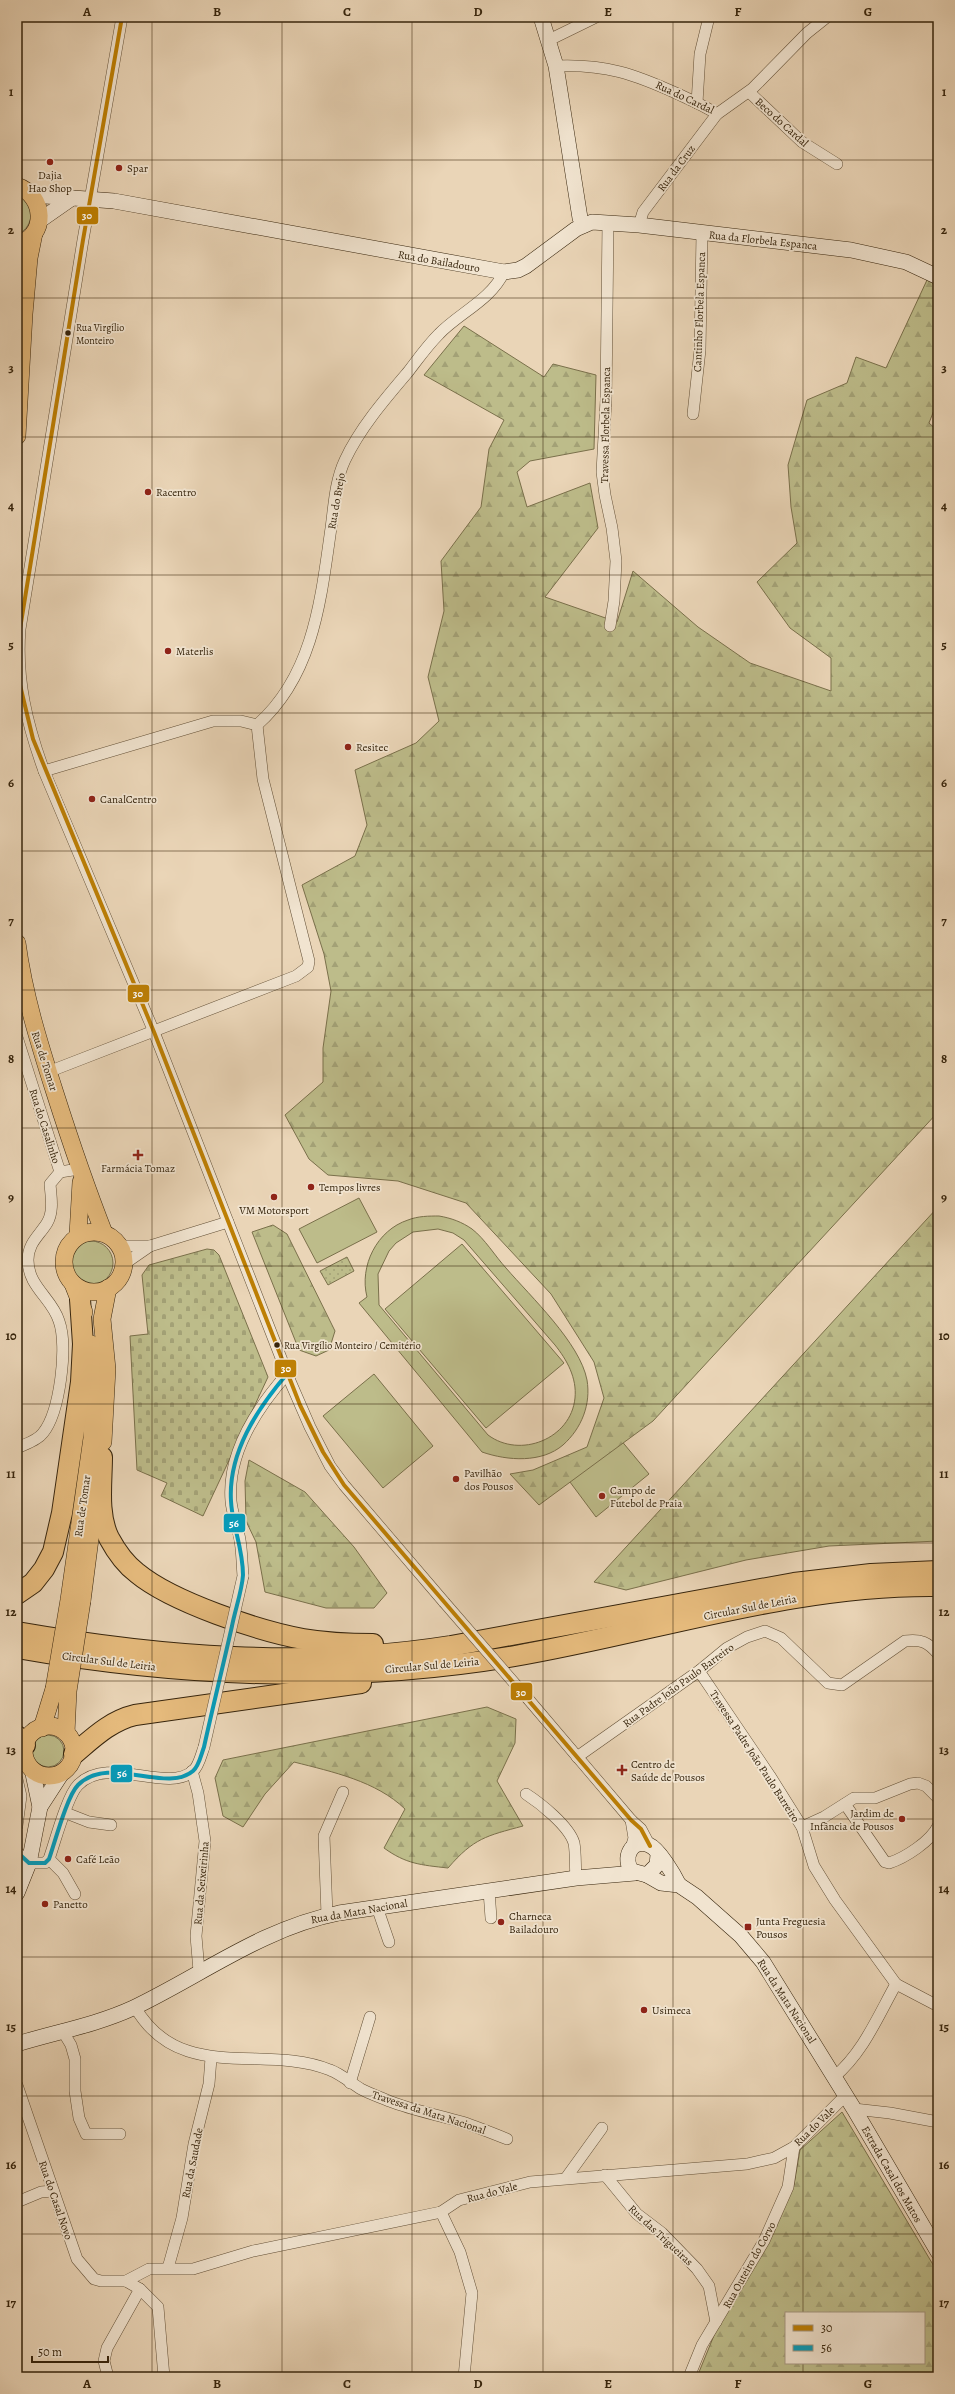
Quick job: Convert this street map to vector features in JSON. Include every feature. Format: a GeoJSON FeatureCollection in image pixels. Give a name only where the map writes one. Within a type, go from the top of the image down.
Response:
{"type":"FeatureCollection","features":[{"type":"Feature","properties":{"kind":"highway"},"geometry":{"type":"LineString","coordinates":[[17,1594],[33,1583],[44,1569],[53,1552],[62,1513],[81,1382],[83,1344],[77,1292]]}},
{"type":"Feature","properties":{"kind":"highway"},"geometry":{"type":"LineString","coordinates":[[102,1457],[102,1512],[108,1537],[130,1568],[154,1585],[216,1613],[274,1632],[331,1643],[452,1655]]}},
{"type":"Feature","properties":{"kind":"highway","name":"Circular Sul de Leiria"},"geometry":{"type":"LineString","coordinates":[[17,1648],[154,1666],[234,1673],[314,1674],[452,1655],[787,1584],[871,1574],[938,1571]]}},
{"type":"Feature","properties":{"kind":"highway","name":"Circular Sul de Leiria"},"geometry":{"type":"LineString","coordinates":[[17,1632],[199,1656],[242,1658],[350,1657],[402,1654],[518,1655],[806,1596],[888,1587],[938,1586]]}},
{"type":"Feature","properties":{"kind":"highway"},"geometry":{"type":"LineString","coordinates":[[74,1754],[103,1729],[126,1717],[438,1673],[452,1655]]}},
{"type":"Feature","properties":{"kind":"main road"},"geometry":{"type":"LineString","coordinates":[[17,436],[24,314],[29,258],[37,227],[39,207],[21,188]]}},
{"type":"Feature","properties":{"kind":"main road"},"geometry":{"type":"LineString","coordinates":[[17,244],[28,240],[37,227]]}},
{"type":"Feature","properties":{"kind":"main road"},"geometry":{"type":"LineString","coordinates":[[17,286],[24,314]]}},
{"type":"Feature","properties":{"kind":"main road","name":"Rua de Tomar"},"geometry":{"type":"LineString","coordinates":[[17,943],[22,1003],[48,1072],[80,1173],[104,1233],[119,1246]]}},
{"type":"Feature","properties":{"kind":"main road","name":"Rua de Tomar"},"geometry":{"type":"LineString","coordinates":[[76,1600],[92,1438],[91,1346],[88,1324],[77,1292],[64,1268],[63,1259],[70,1242],[78,1235],[80,1173]]}},
{"type":"Feature","properties":{"kind":"main road"},"geometry":{"type":"LineString","coordinates":[[78,1235],[95,1231],[104,1233]]}},
{"type":"Feature","properties":{"kind":"main road"},"geometry":{"type":"LineString","coordinates":[[119,1246],[124,1264]]}},
{"type":"Feature","properties":{"kind":"main road","name":"Rua de Tomar"},"geometry":{"type":"LineString","coordinates":[[74,1754],[73,1746],[66,1733],[61,1690],[102,1457],[107,1369],[102,1319],[108,1288],[119,1278],[124,1264]]}},
{"type":"Feature","properties":{"kind":"main road"},"geometry":{"type":"LineString","coordinates":[[77,1292],[102,1291],[108,1288]]}},
{"type":"Feature","properties":{"kind":"main road","name":"Rua de Tomar"},"geometry":{"type":"LineString","coordinates":[[42,1728],[61,1690]]}},
{"type":"Feature","properties":{"kind":"main road"},"geometry":{"type":"LineString","coordinates":[[66,1733],[54,1727],[42,1728],[21,1741],[24,1754],[32,1769],[43,1776],[62,1773],[72,1761],[74,1754]]}},
{"type":"Feature","properties":{"kind":"street"},"geometry":{"type":"LineString","coordinates":[[122,17],[90,198],[20,635],[19,670],[23,700],[33,739],[44,771],[154,1032],[287,1374],[310,1427],[336,1476],[631,1820],[642,1829],[654,1850],[657,1865],[641,1874],[629,1867],[629,1853],[634,1838],[631,1820]]}},
{"type":"Feature","properties":{"kind":"street"},"geometry":{"type":"LineString","coordinates":[[541,17],[556,66],[580,218],[584,225]]}},
{"type":"Feature","properties":{"kind":"street"},"geometry":{"type":"LineString","coordinates":[[549,40],[596,17]]}},
{"type":"Feature","properties":{"kind":"street"},"geometry":{"type":"LineString","coordinates":[[697,103],[700,54],[709,17]]}},
{"type":"Feature","properties":{"kind":"street","name":"Rua do Cardal"},"geometry":{"type":"LineString","coordinates":[[556,66],[621,70],[645,79],[717,114],[749,92],[807,33],[827,17]]}},
{"type":"Feature","properties":{"kind":"street","name":"Beco do Cardal"},"geometry":{"type":"LineString","coordinates":[[749,92],[802,142],[837,164]]}},
{"type":"Feature","properties":{"kind":"street","name":"Rua da Cruz"},"geometry":{"type":"LineString","coordinates":[[639,225],[643,212],[717,114]]}},
{"type":"Feature","properties":{"kind":"street","name":"Rua do Bailadouro"},"geometry":{"type":"LineString","coordinates":[[21,188],[72,198],[90,198],[504,272],[518,270],[526,266],[584,225]]}},
{"type":"Feature","properties":{"kind":"street"},"geometry":{"type":"LineString","coordinates":[[37,227],[72,198]]}},
{"type":"Feature","properties":{"kind":"street","name":"Rua da Florbela Espanca"},"geometry":{"type":"LineString","coordinates":[[584,225],[592,222],[608,222],[851,250],[906,262],[937,274]]}},
{"type":"Feature","properties":{"kind":"street","name":"Travessa Florbela Espanca"},"geometry":{"type":"LineString","coordinates":[[608,222],[606,400],[602,472],[616,561],[614,601],[610,626]]}},
{"type":"Feature","properties":{"kind":"street","name":"Cantinho Florbela Espanca"},"geometry":{"type":"LineString","coordinates":[[693,414],[700,350],[702,234]]}},
{"type":"Feature","properties":{"kind":"street","name":"Rua do Brejo"},"geometry":{"type":"LineString","coordinates":[[257,725],[274,709],[289,686],[310,642],[319,610],[337,487],[344,462],[352,446],[382,403],[438,335],[493,290],[504,272]]}},
{"type":"Feature","properties":{"kind":"street"},"geometry":{"type":"LineString","coordinates":[[44,771],[213,721],[241,721],[257,725],[263,779],[308,952],[308,967],[296,976],[48,1072]]}},
{"type":"Feature","properties":{"kind":"street","name":"Rua do Casalinho"},"geometry":{"type":"LineString","coordinates":[[17,1037],[60,1172],[80,1173]]}},
{"type":"Feature","properties":{"kind":"street"},"geometry":{"type":"LineString","coordinates":[[17,1448],[38,1439],[48,1426],[61,1373],[62,1349],[60,1322],[56,1311],[35,1286],[28,1261],[34,1238],[48,1223],[52,1202],[50,1184],[60,1172]]}},
{"type":"Feature","properties":{"kind":"street"},"geometry":{"type":"LineString","coordinates":[[119,1246],[150,1246],[228,1222]]}},
{"type":"Feature","properties":{"kind":"street"},"geometry":{"type":"LineString","coordinates":[[124,1264],[150,1246]]}},
{"type":"Feature","properties":{"kind":"street"},"geometry":{"type":"LineString","coordinates":[[17,1852],[29,1863],[45,1863],[50,1859],[73,1791],[78,1785],[98,1774],[114,1773],[175,1778],[192,1771],[197,1766],[204,1747],[243,1576],[240,1541],[231,1501],[233,1470],[252,1422],[267,1397],[287,1374]]}},
{"type":"Feature","properties":{"kind":"street","name":"Rua Padre João Paulo Barreiro"},"geometry":{"type":"LineString","coordinates":[[577,1757],[699,1671],[727,1648],[747,1637],[765,1631],[781,1638],[828,1683],[842,1685],[905,1641],[916,1639],[930,1644],[938,1654]]}},
{"type":"Feature","properties":{"kind":"street","name":"Travessa Padre João Paulo Barreiro"},"geometry":{"type":"LineString","coordinates":[[699,1671],[770,1776],[802,1827],[814,1866],[870,1950],[896,1984],[938,2006]]}},
{"type":"Feature","properties":{"kind":"street"},"geometry":{"type":"LineString","coordinates":[[32,1769],[40,1807]]}},
{"type":"Feature","properties":{"kind":"street","name":"Rua da Seixeirinha"},"geometry":{"type":"LineString","coordinates":[[192,1771],[198,1793],[205,1841],[196,1936],[199,1971]]}},
{"type":"Feature","properties":{"kind":"street"},"geometry":{"type":"LineString","coordinates":[[17,1893],[29,1863],[40,1807],[62,1773]]}},
{"type":"Feature","properties":{"kind":"street"},"geometry":{"type":"LineString","coordinates":[[17,1779],[21,1796],[17,1826]]}},
{"type":"Feature","properties":{"kind":"street"},"geometry":{"type":"LineString","coordinates":[[802,1827],[854,1798],[875,1798],[918,1783],[926,1786],[938,1798]]}},
{"type":"Feature","properties":{"kind":"street"},"geometry":{"type":"LineString","coordinates":[[327,1916],[324,1836],[343,1792]]}},
{"type":"Feature","properties":{"kind":"street"},"geometry":{"type":"LineString","coordinates":[[526,1794],[543,1805],[569,1834],[574,1842],[576,1878]]}},
{"type":"Feature","properties":{"kind":"street"},"geometry":{"type":"LineString","coordinates":[[845,1804],[880,1856],[889,1863],[923,1842],[935,1832],[938,1826]]}},
{"type":"Feature","properties":{"kind":"street"},"geometry":{"type":"LineString","coordinates":[[66,1813],[89,1822],[111,1825]]}},
{"type":"Feature","properties":{"kind":"street"},"geometry":{"type":"LineString","coordinates":[[607,1874],[638,1844],[654,1850]]}},
{"type":"Feature","properties":{"kind":"street","name":"Rua da Mata Nacional"},"geometry":{"type":"LineString","coordinates":[[654,1850],[667,1865],[679,1885],[726,1922],[763,1962],[846,2096]]}},
{"type":"Feature","properties":{"kind":"street"},"geometry":{"type":"LineString","coordinates":[[50,1859],[63,1873],[75,1894]]}},
{"type":"Feature","properties":{"kind":"street","name":"Rua da Mata Nacional"},"geometry":{"type":"LineString","coordinates":[[17,2044],[62,2030],[103,2021],[135,2007],[199,1971],[277,1931],[327,1916],[377,1907],[607,1874],[641,1874],[661,1883],[679,1885]]}},
{"type":"Feature","properties":{"kind":"street"},"geometry":{"type":"LineString","coordinates":[[489,1891],[491,1918]]}},
{"type":"Feature","properties":{"kind":"street"},"geometry":{"type":"LineString","coordinates":[[377,1907],[389,1942]]}},
{"type":"Feature","properties":{"kind":"street"},"geometry":{"type":"LineString","coordinates":[[834,2077],[845,2068],[862,2046],[896,1984]]}},
{"type":"Feature","properties":{"kind":"street","name":"Travessa da Mata Nacional"},"geometry":{"type":"LineString","coordinates":[[135,2007],[156,2034],[179,2047],[211,2058],[306,2063],[331,2070],[362,2090],[392,2102],[462,2122],[507,2139]]}},
{"type":"Feature","properties":{"kind":"street"},"geometry":{"type":"LineString","coordinates":[[350,2082],[370,2017]]}},
{"type":"Feature","properties":{"kind":"street"},"geometry":{"type":"LineString","coordinates":[[62,2030],[72,2045],[75,2059],[75,2091],[79,2118],[86,2134],[120,2134]]}},
{"type":"Feature","properties":{"kind":"street","name":"Rua da Saudade"},"geometry":{"type":"LineString","coordinates":[[168,2268],[182,2218],[194,2144],[209,2084],[211,2058]]}},
{"type":"Feature","properties":{"kind":"street","name":"Rua do Casal Novo"},"geometry":{"type":"LineString","coordinates":[[17,2085],[77,2259],[87,2272],[101,2281],[126,2281]]}},
{"type":"Feature","properties":{"kind":"street","name":"Rua do Vale"},"geometry":{"type":"LineString","coordinates":[[126,2281],[149,2269],[193,2269],[253,2251],[441,2212],[459,2200],[530,2182],[747,2164],[774,2158],[794,2147],[846,2096]]}},
{"type":"Feature","properties":{"kind":"street","name":"Estrada Casal dos Matos"},"geometry":{"type":"LineString","coordinates":[[846,2096],[938,2252]]}},
{"type":"Feature","properties":{"kind":"street"},"geometry":{"type":"LineString","coordinates":[[854,2109],[890,2113],[938,2122]]}},
{"type":"Feature","properties":{"kind":"street"},"geometry":{"type":"LineString","coordinates":[[566,2178],[602,2128]]}},
{"type":"Feature","properties":{"kind":"street","name":"Rua Outeiro do Corvo"},"geometry":{"type":"LineString","coordinates":[[689,2377],[702,2345],[764,2241],[788,2187],[793,2163],[794,2147]]}},
{"type":"Feature","properties":{"kind":"street","name":"Rua das Trigueiras"},"geometry":{"type":"LineString","coordinates":[[605,2175],[637,2214],[662,2233],[697,2269],[709,2286],[712,2308],[716,2322]]}},
{"type":"Feature","properties":{"kind":"street"},"geometry":{"type":"LineString","coordinates":[[17,2202],[41,2192],[53,2191]]}},
{"type":"Feature","properties":{"kind":"street"},"geometry":{"type":"LineString","coordinates":[[441,2212],[460,2252],[472,2293],[464,2377]]}},
{"type":"Feature","properties":{"kind":"street"},"geometry":{"type":"LineString","coordinates":[[126,2281],[140,2289],[158,2307],[164,2377]]}},
{"type":"Feature","properties":{"kind":"street"},"geometry":{"type":"LineString","coordinates":[[108,2377],[104,2361],[107,2348],[140,2289]]}},
{"type":"Feature","properties":{"kind":"green space"},"geometry":{"type":"Polygon","coordinates":[[[17,194],[27,203],[31,214],[28,226],[17,235],[17,194]]]}},
{"type":"Feature","properties":{"kind":"green space"},"geometry":{"type":"Polygon","coordinates":[[[927,280],[938,286],[938,400],[929,423],[938,431],[938,1112],[653,1421],[539,1505],[510,1474],[533,1470],[587,1447],[604,1398],[594,1362],[551,1294],[466,1203],[398,1181],[328,1175],[309,1159],[285,1115],[323,1082],[323,1048],[331,991],[324,954],[302,885],[355,856],[367,825],[355,770],[416,743],[439,721],[428,677],[444,611],[441,561],[481,507],[489,449],[504,420],[424,375],[464,326],[544,377],[553,364],[596,375],[594,449],[530,461],[517,472],[527,507],[590,483],[598,528],[545,597],[617,622],[633,571],[698,627],[750,663],[831,691],[831,658],[790,628],[757,582],[797,543],[791,507],[788,465],[807,400],[847,383],[856,357],[886,368],[927,280]]]}},
{"type":"Feature","properties":{"kind":"green space"},"geometry":{"type":"Polygon","coordinates":[[[359,1198],[377,1232],[317,1263],[299,1229],[359,1198]]]}},
{"type":"Feature","properties":{"kind":"green space"},"geometry":{"type":"Polygon","coordinates":[[[938,1207],[938,1541],[829,1546],[746,1560],[626,1590],[594,1582],[938,1207]]]}},
{"type":"Feature","properties":{"kind":"green space"},"geometry":{"type":"Polygon","coordinates":[[[439,1216],[460,1222],[472,1229],[481,1238],[541,1306],[565,1336],[583,1366],[588,1389],[588,1398],[584,1415],[570,1438],[555,1451],[545,1455],[524,1459],[503,1457],[482,1452],[359,1303],[367,1297],[365,1285],[368,1262],[379,1241],[387,1232],[408,1220],[420,1217],[439,1216]],[[438,1229],[413,1232],[396,1243],[389,1251],[378,1274],[379,1305],[488,1435],[501,1442],[515,1445],[529,1445],[542,1441],[554,1434],[564,1424],[571,1412],[575,1398],[573,1376],[555,1345],[464,1240],[453,1233],[438,1229]]]}},
{"type":"Feature","properties":{"kind":"green space"},"geometry":{"type":"Polygon","coordinates":[[[273,1225],[287,1234],[335,1331],[329,1350],[316,1356],[299,1350],[252,1232],[273,1225]]]}},
{"type":"Feature","properties":{"kind":"green space"},"geometry":{"type":"Polygon","coordinates":[[[95,1241],[100,1242],[107,1247],[112,1254],[112,1272],[107,1279],[100,1284],[87,1285],[82,1284],[75,1279],[70,1272],[69,1259],[70,1254],[75,1247],[82,1242],[95,1241]]]}},
{"type":"Feature","properties":{"kind":"green space"},"geometry":{"type":"Polygon","coordinates":[[[462,1244],[564,1363],[486,1428],[385,1309],[462,1244]]]}},
{"type":"Feature","properties":{"kind":"green space"},"geometry":{"type":"Polygon","coordinates":[[[207,1249],[214,1250],[219,1255],[268,1377],[203,1516],[161,1496],[167,1483],[137,1470],[130,1336],[148,1334],[142,1275],[149,1265],[207,1249]]]}},
{"type":"Feature","properties":{"kind":"green space"},"geometry":{"type":"Polygon","coordinates":[[[347,1257],[354,1271],[328,1285],[320,1271],[347,1257]]]}},
{"type":"Feature","properties":{"kind":"green space"},"geometry":{"type":"Polygon","coordinates":[[[374,1374],[433,1446],[383,1488],[323,1416],[374,1374]]]}},
{"type":"Feature","properties":{"kind":"green space","name":"Campo de Futebol de Praia"},"geometry":{"type":"Polygon","coordinates":[[[615,1433],[649,1474],[596,1517],[564,1474],[615,1433]]]}},
{"type":"Feature","properties":{"kind":"green space"},"geometry":{"type":"Polygon","coordinates":[[[249,1460],[305,1492],[354,1547],[387,1593],[374,1608],[326,1608],[265,1592],[256,1542],[246,1521],[245,1481],[249,1460]]]}},
{"type":"Feature","properties":{"kind":"green space"},"geometry":{"type":"Polygon","coordinates":[[[487,1707],[516,1719],[515,1743],[497,1781],[523,1826],[490,1836],[473,1844],[465,1850],[448,1868],[407,1861],[384,1848],[405,1809],[394,1799],[367,1784],[339,1774],[294,1762],[265,1794],[243,1827],[223,1816],[215,1778],[223,1760],[487,1707]]]}},
{"type":"Feature","properties":{"kind":"green space"},"geometry":{"type":"Polygon","coordinates":[[[45,1735],[51,1735],[60,1739],[64,1751],[60,1763],[51,1767],[45,1767],[36,1763],[32,1754],[32,1748],[36,1739],[45,1735]]]}},
{"type":"Feature","properties":{"kind":"green space"},"geometry":{"type":"Polygon","coordinates":[[[842,2112],[938,2273],[938,2377],[697,2377],[715,2333],[794,2185],[800,2150],[842,2112]]]}},
{"type":"Feature","properties":{"kind":"transit line","name":"30"},"geometry":{"type":"LineString","coordinates":[[122,17],[83,240],[20,629],[20,685],[33,739],[154,1032],[300,1405],[323,1452],[344,1485],[631,1820],[641,1829],[650,1846]]}},
{"type":"Feature","properties":{"kind":"transit line","name":"56"},"geometry":{"type":"LineString","coordinates":[[17,1852],[29,1863],[45,1863],[49,1859],[62,1820],[74,1791],[78,1785],[91,1776],[105,1773],[121,1773],[168,1779],[182,1777],[193,1771],[197,1766],[204,1747],[240,1594],[243,1575],[243,1565],[233,1519],[231,1501],[231,1483],[234,1466],[239,1449],[255,1417],[287,1374]]}},
{"type":"Feature","properties":{"kind":"place","name":"Dajia Hao Shop"},"geometry":{"type":"Point","coordinates":[50,162]}},
{"type":"Feature","properties":{"kind":"place","name":"Spar"},"geometry":{"type":"Point","coordinates":[119,168]}},
{"type":"Feature","properties":{"kind":"place","name":"Rua Virgílio Monteiro"},"geometry":{"type":"Point","coordinates":[68,333]}},
{"type":"Feature","properties":{"kind":"place","name":"Racentro"},"geometry":{"type":"Point","coordinates":[148,492]}},
{"type":"Feature","properties":{"kind":"place","name":"Materlis"},"geometry":{"type":"Point","coordinates":[168,651]}},
{"type":"Feature","properties":{"kind":"place","name":"Resitec"},"geometry":{"type":"Point","coordinates":[348,747]}},
{"type":"Feature","properties":{"kind":"place","name":"CanalCentro"},"geometry":{"type":"Point","coordinates":[92,799]}},
{"type":"Feature","properties":{"kind":"place","name":"Farmácia Tomaz"},"geometry":{"type":"Point","coordinates":[138,1155]}},
{"type":"Feature","properties":{"kind":"place","name":"Tempos livres"},"geometry":{"type":"Point","coordinates":[311,1187]}},
{"type":"Feature","properties":{"kind":"place","name":"VM Motorsport"},"geometry":{"type":"Point","coordinates":[274,1197]}},
{"type":"Feature","properties":{"kind":"place","name":"Rua Virgílio Monteiro / Cemitério"},"geometry":{"type":"Point","coordinates":[277,1345]}},
{"type":"Feature","properties":{"kind":"place","name":"Pavilhão dos Pousos"},"geometry":{"type":"Point","coordinates":[456,1479]}},
{"type":"Feature","properties":{"kind":"place","name":"Campo de Futebol de Praia"},"geometry":{"type":"Point","coordinates":[602,1496]}},
{"type":"Feature","properties":{"kind":"place","name":"Centro de Saúde de Pousos"},"geometry":{"type":"Point","coordinates":[622,1770]}},
{"type":"Feature","properties":{"kind":"place","name":"Jardim de Infância de Pousos"},"geometry":{"type":"Point","coordinates":[902,1819]}},
{"type":"Feature","properties":{"kind":"place","name":"Café Leão"},"geometry":{"type":"Point","coordinates":[68,1859]}},
{"type":"Feature","properties":{"kind":"place","name":"Panetto"},"geometry":{"type":"Point","coordinates":[45,1904]}},
{"type":"Feature","properties":{"kind":"place","name":"Charneca Bailadouro"},"geometry":{"type":"Point","coordinates":[501,1922]}},
{"type":"Feature","properties":{"kind":"place","name":"Junta Freguesia Pousos"},"geometry":{"type":"Point","coordinates":[748,1927]}},
{"type":"Feature","properties":{"kind":"place","name":"Usimeca"},"geometry":{"type":"Point","coordinates":[644,2010]}}]}
